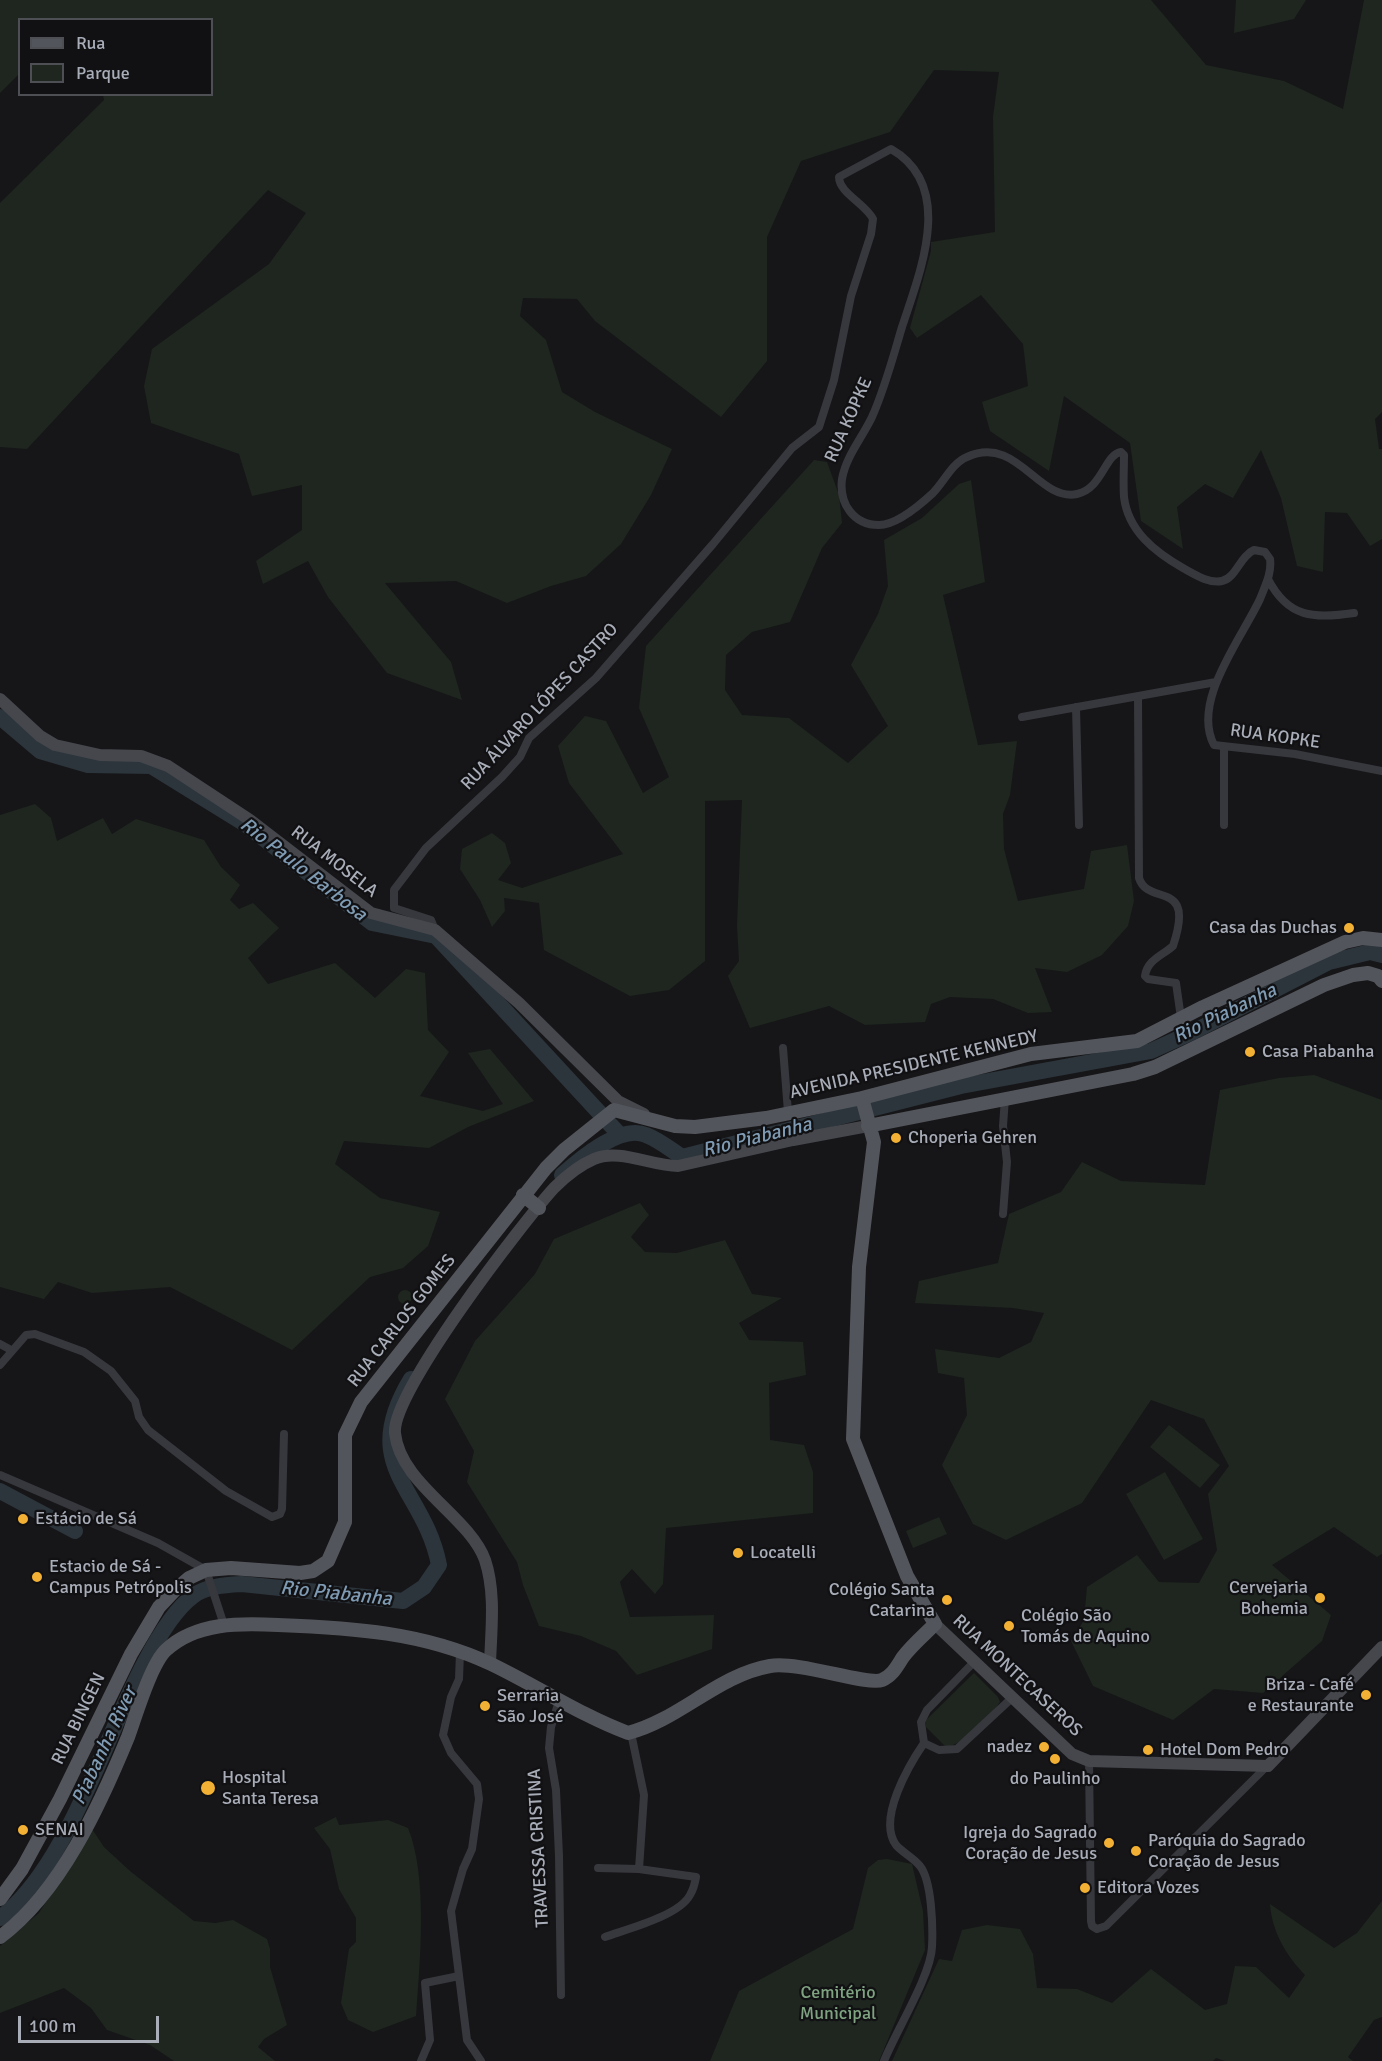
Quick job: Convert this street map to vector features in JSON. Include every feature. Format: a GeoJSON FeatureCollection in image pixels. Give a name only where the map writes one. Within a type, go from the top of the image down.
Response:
{"type":"FeatureCollection","features":[{"type":"Feature","properties":{"kind":"main road","name":"RUA MOSELA"},"geometry":{"type":"LineString","coordinates":[[0,699],[40,736],[55,745],[100,755],[141,756],[168,766],[250,820],[371,913],[435,930],[519,1003],[616,1106]]}},
{"type":"Feature","properties":{"kind":"main road","name":"AVENIDA PRESIDENTE KENNEDY"},"geometry":{"type":"LineString","coordinates":[[616,1106],[675,1126],[695,1127],[766,1118],[862,1098],[1031,1054],[1137,1041],[1181,1018],[1345,942],[1374,938],[1382,940]]}},
{"type":"Feature","properties":{"kind":"main road"},"geometry":{"type":"LineString","coordinates":[[490,1664],[492,1611],[485,1561],[474,1541],[408,1466],[398,1450],[394,1430],[404,1402],[439,1339],[555,1187],[582,1165],[607,1154],[660,1166],[678,1166],[793,1140],[1133,1074],[1155,1067],[1324,985],[1353,975],[1368,973],[1381,976]]}},
{"type":"Feature","properties":{"kind":"main road","name":"RUA MONTECASEROS"},"geometry":{"type":"LineString","coordinates":[[862,1098],[874,1142],[859,1267],[853,1439],[907,1576],[935,1624],[1072,1754],[1089,1761],[1268,1766]]}},
{"type":"Feature","properties":{"kind":"main road","name":"RUA CARLOS GOMES"},"geometry":{"type":"LineString","coordinates":[[206,1570],[231,1568],[300,1573],[313,1571],[328,1561],[345,1522],[345,1435],[372,1384],[428,1320],[523,1195],[558,1156],[616,1106]]}},
{"type":"Feature","properties":{"kind":"main road"},"geometry":{"type":"LineString","coordinates":[[523,1195],[539,1208]]}},
{"type":"Feature","properties":{"kind":"main road","name":"RUA BINGEN"},"geometry":{"type":"LineString","coordinates":[[0,1899],[26,1861],[131,1654],[159,1607],[189,1578],[206,1570]]}},
{"type":"Feature","properties":{"kind":"main road"},"geometry":{"type":"LineString","coordinates":[[0,1937],[30,1911],[45,1893],[96,1809],[160,1657],[182,1639],[224,1625],[249,1624],[358,1628],[401,1635],[460,1652],[490,1664],[597,1722],[631,1733],[665,1718],[740,1677],[766,1667],[784,1664],[809,1667],[871,1683],[883,1680],[896,1670],[904,1656],[935,1624]]}},
{"type":"Feature","properties":{"kind":"main road"},"geometry":{"type":"LineString","coordinates":[[1268,1766],[1382,1647]]}},
{"type":"Feature","properties":{"kind":"street","name":"RUA KOPKE"},"geometry":{"type":"LineString","coordinates":[[839,177],[891,149],[916,167],[926,201],[926,251],[880,395],[845,468],[843,494],[847,509],[855,519],[866,523],[888,524],[932,494],[958,463],[977,454],[1011,457],[1057,491],[1077,494],[1087,491],[1099,480],[1114,455],[1121,452],[1124,455],[1124,497],[1129,516],[1140,535],[1158,554],[1194,574],[1216,582],[1230,577],[1244,557],[1254,550],[1265,552],[1270,559],[1268,579],[1250,621],[1216,682],[1210,704],[1209,725],[1214,745],[1295,754],[1382,771]]}},
{"type":"Feature","properties":{"kind":"street","name":"RUA ÁLVARO LÓPES CASTRO"},"geometry":{"type":"LineString","coordinates":[[435,930],[430,920],[394,908],[394,890],[400,880],[426,848],[508,771],[520,757],[529,738],[596,678],[713,544],[792,448],[819,426],[834,380],[851,296],[871,234],[873,219],[861,202],[843,188],[839,177]]}},
{"type":"Feature","properties":{"kind":"street"},"geometry":{"type":"LineString","coordinates":[[1268,579],[1281,601],[1291,609],[1333,616],[1354,613]]}},
{"type":"Feature","properties":{"kind":"street"},"geometry":{"type":"LineString","coordinates":[[1022,717],[1216,682]]}},
{"type":"Feature","properties":{"kind":"street"},"geometry":{"type":"LineString","coordinates":[[1138,697],[1139,878],[1144,887],[1175,901],[1179,907],[1179,919],[1173,946],[1146,969],[1145,976],[1148,979],[1176,983],[1181,1018]]}},
{"type":"Feature","properties":{"kind":"street"},"geometry":{"type":"LineString","coordinates":[[1076,707],[1078,825]]}},
{"type":"Feature","properties":{"kind":"street"},"geometry":{"type":"LineString","coordinates":[[1224,747],[1224,825]]}},
{"type":"Feature","properties":{"kind":"street"},"geometry":{"type":"LineString","coordinates":[[783,1048],[788,1112]]}},
{"type":"Feature","properties":{"kind":"street"},"geometry":{"type":"LineString","coordinates":[[1003,1214],[1006,1162],[1003,1126],[1005,1098]]}},
{"type":"Feature","properties":{"kind":"street"},"geometry":{"type":"LineString","coordinates":[[0,1365],[26,1335],[34,1334],[84,1352],[111,1371],[127,1390],[148,1430],[226,1491],[272,1517],[280,1514],[282,1509],[284,1434]]}},
{"type":"Feature","properties":{"kind":"street"},"geometry":{"type":"LineString","coordinates":[[0,1344],[11,1350]]}},
{"type":"Feature","properties":{"kind":"street"},"geometry":{"type":"LineString","coordinates":[[0,1475],[158,1543],[206,1570],[220,1606],[224,1625]]}},
{"type":"Feature","properties":{"kind":"street"},"geometry":{"type":"LineString","coordinates":[[460,1652],[459,1679],[451,1696],[443,1735],[451,1753],[477,1784],[479,1799],[472,1849],[463,1869],[451,1911],[467,2040],[482,2061]]}},
{"type":"Feature","properties":{"kind":"street"},"geometry":{"type":"LineString","coordinates":[[884,2061],[928,1968],[932,1949],[928,1888],[925,1877],[921,1866],[894,1843],[891,1825],[893,1807],[901,1782],[924,1743],[921,1722],[927,1710],[975,1661]]}},
{"type":"Feature","properties":{"kind":"street"},"geometry":{"type":"LineString","coordinates":[[924,1743],[939,1750],[957,1749],[1013,1696]]}},
{"type":"Feature","properties":{"kind":"street","name":"TRAVESSA CRISTINA"},"geometry":{"type":"LineString","coordinates":[[559,1701],[551,1727],[549,1748],[556,1790],[561,1995]]}},
{"type":"Feature","properties":{"kind":"street"},"geometry":{"type":"LineString","coordinates":[[631,1733],[644,1795],[639,1869]]}},
{"type":"Feature","properties":{"kind":"street"},"geometry":{"type":"LineString","coordinates":[[1089,1761],[1091,1921],[1094,1928],[1106,1926],[1268,1766]]}},
{"type":"Feature","properties":{"kind":"street"},"geometry":{"type":"LineString","coordinates":[[598,1868],[639,1869],[696,1877],[690,1897],[666,1915],[605,1937]]}},
{"type":"Feature","properties":{"kind":"street"},"geometry":{"type":"LineString","coordinates":[[421,2061],[430,2040],[425,1983],[459,1976]]}},
{"type":"Feature","properties":{"kind":"green space"},"geometry":{"type":"Polygon","coordinates":[[[0,0],[1151,0],[1206,65],[1284,81],[1343,109],[1364,0],[1382,0],[1382,412],[1375,419],[1379,449],[1382,449],[1382,539],[1370,546],[1347,513],[1325,512],[1323,572],[1297,566],[1281,498],[1261,450],[1233,498],[1205,484],[1177,507],[1183,549],[1141,521],[1130,443],[1064,396],[1049,471],[990,431],[982,402],[1028,386],[1023,344],[981,295],[917,338],[910,328],[931,251],[931,242],[995,232],[993,117],[999,72],[934,70],[890,132],[801,161],[767,237],[767,361],[721,417],[595,321],[577,299],[523,298],[520,316],[546,340],[562,392],[595,412],[672,449],[651,495],[621,544],[586,576],[551,586],[507,603],[456,581],[385,583],[451,662],[462,700],[387,673],[328,597],[308,561],[263,584],[256,561],[302,530],[302,485],[252,496],[239,454],[151,423],[144,386],[152,349],[269,264],[306,213],[268,190],[27,449],[0,447],[0,203],[104,100],[103,96],[213,96],[213,18],[18,18],[18,75],[0,93],[0,0]]]}},
{"type":"Feature","properties":{"kind":"green space"},"geometry":{"type":"Polygon","coordinates":[[[1236,0],[1306,0],[1294,19],[1234,33],[1236,0]]]}},
{"type":"Feature","properties":{"kind":"green space"},"geometry":{"type":"Polygon","coordinates":[[[814,460],[827,462],[839,495],[842,523],[822,548],[790,622],[752,632],[726,655],[725,690],[742,715],[789,718],[848,763],[888,726],[851,665],[878,614],[888,586],[884,540],[922,518],[959,484],[971,480],[985,582],[943,595],[978,745],[1017,741],[1010,795],[1003,814],[1004,849],[1018,901],[1084,889],[1091,851],[1127,845],[1134,901],[1128,926],[1102,955],[1067,972],[1035,968],[1052,1012],[1028,1013],[993,999],[950,997],[931,1004],[925,1022],[865,1025],[829,1006],[750,1028],[728,976],[739,961],[737,926],[742,800],[705,801],[705,961],[669,990],[630,996],[544,950],[539,903],[504,898],[505,911],[492,927],[480,900],[460,869],[462,849],[492,833],[505,843],[511,863],[498,880],[522,888],[623,854],[569,783],[558,746],[585,716],[606,721],[643,793],[669,777],[639,708],[646,646],[814,460]]]}},
{"type":"Feature","properties":{"kind":"green space"},"geometry":{"type":"Polygon","coordinates":[[[35,804],[51,818],[57,841],[103,818],[112,834],[136,819],[204,840],[221,867],[240,885],[230,900],[239,909],[253,903],[279,928],[248,958],[268,984],[335,963],[375,998],[406,969],[425,973],[428,1030],[449,1052],[420,1096],[483,1111],[503,1104],[468,1053],[490,1049],[534,1101],[468,1127],[429,1148],[344,1141],[335,1164],[380,1198],[440,1212],[428,1246],[403,1268],[370,1277],[292,1350],[170,1287],[92,1293],[58,1282],[44,1299],[0,1287],[0,815],[35,804]]]}},
{"type":"Feature","properties":{"kind":"green space"},"geometry":{"type":"Polygon","coordinates":[[[1314,1075],[1382,1100],[1382,1554],[1377,1557],[1334,1527],[1272,1565],[1331,1615],[1322,1641],[1263,1693],[1214,1689],[1173,1720],[1093,1686],[1071,1641],[1084,1620],[1087,1587],[1137,1555],[1159,1582],[1199,1583],[1217,1550],[1208,1494],[1229,1466],[1204,1419],[1151,1400],[1082,1503],[1006,1540],[973,1524],[942,1465],[967,1415],[964,1378],[938,1373],[935,1349],[999,1358],[1031,1342],[1044,1313],[1013,1308],[915,1303],[919,1281],[998,1263],[1009,1214],[1061,1192],[1082,1162],[1121,1181],[1205,1185],[1220,1090],[1279,1078],[1314,1075]]]}},
{"type":"Feature","properties":{"kind":"green space"},"geometry":{"type":"Polygon","coordinates":[[[640,1203],[649,1215],[631,1237],[645,1252],[677,1253],[725,1240],[752,1294],[782,1298],[739,1323],[749,1340],[803,1342],[806,1375],[769,1383],[770,1440],[804,1445],[813,1472],[813,1513],[666,1528],[663,1584],[655,1594],[632,1569],[620,1582],[630,1617],[714,1615],[712,1649],[637,1675],[616,1651],[581,1636],[539,1626],[523,1585],[517,1562],[467,1482],[474,1451],[445,1399],[475,1341],[535,1274],[554,1239],[640,1203]]]}},
{"type":"Feature","properties":{"kind":"green space"},"geometry":{"type":"Polygon","coordinates":[[[405,1290],[410,1292],[412,1297],[410,1302],[405,1304],[400,1302],[398,1297],[400,1292],[405,1290]]]}},
{"type":"Feature","properties":{"kind":"green space"},"geometry":{"type":"Polygon","coordinates":[[[1169,1425],[1220,1465],[1200,1488],[1150,1447],[1169,1425]]]}},
{"type":"Feature","properties":{"kind":"green space"},"geometry":{"type":"Polygon","coordinates":[[[1165,1472],[1203,1539],[1164,1560],[1126,1494],[1165,1472]]]}},
{"type":"Feature","properties":{"kind":"green space"},"geometry":{"type":"Polygon","coordinates":[[[939,1517],[947,1534],[913,1548],[906,1531],[939,1517]]]}},
{"type":"Feature","properties":{"kind":"green space"},"geometry":{"type":"Polygon","coordinates":[[[974,1673],[998,1697],[1000,1702],[976,1730],[954,1745],[946,1747],[926,1727],[925,1721],[974,1673]]]}},
{"type":"Feature","properties":{"kind":"green space"},"geometry":{"type":"Polygon","coordinates":[[[336,1817],[339,1825],[388,1820],[408,1828],[418,1870],[421,1920],[416,2016],[373,2032],[348,2020],[341,2003],[349,1949],[356,1942],[356,1918],[339,1889],[330,1849],[314,1828],[336,1817]]]}},
{"type":"Feature","properties":{"kind":"green space"},"geometry":{"type":"Polygon","coordinates":[[[92,1829],[104,1847],[130,1871],[194,1921],[215,1923],[233,1920],[267,1939],[270,1949],[270,1967],[287,2025],[264,2039],[258,2047],[275,2061],[174,2061],[150,2045],[107,2030],[91,2008],[64,1988],[0,2013],[0,1946],[39,1913],[92,1829]]]}},
{"type":"Feature","properties":{"kind":"green space","name":"Cemitério Municipal"},"geometry":{"type":"Polygon","coordinates":[[[887,1859],[912,1864],[923,1911],[925,1950],[879,2061],[710,2061],[739,1991],[853,1929],[868,1868],[878,1860],[887,1859]]]}},
{"type":"Feature","properties":{"kind":"green space"},"geometry":{"type":"Polygon","coordinates":[[[1382,1901],[1382,2017],[1374,2020],[1348,2057],[1353,2061],[1225,2061],[1216,2058],[1213,2061],[892,2061],[939,1959],[952,1961],[962,1930],[987,1925],[1020,1929],[1033,1954],[1037,1988],[1077,1989],[1112,2003],[1151,1969],[1205,2010],[1227,2004],[1235,1966],[1256,1967],[1289,1998],[1305,1975],[1281,1943],[1270,1904],[1334,1948],[1357,1933],[1382,1901]]]}},
{"type":"Feature","properties":{"kind":"waterway","name":"Rio Paulo Barbosa"},"geometry":{"type":"LineString","coordinates":[[0,717],[40,751],[88,765],[151,766],[245,824],[372,923],[436,936],[619,1134]]}},
{"type":"Feature","properties":{"kind":"waterway","name":"Rio Piabanha"},"geometry":{"type":"LineString","coordinates":[[562,1175],[601,1145],[625,1134],[646,1135],[682,1157],[961,1086],[1151,1051],[1329,962],[1370,952],[1382,955]]}},
{"type":"Feature","properties":{"kind":"waterway","name":"Rio Piabanha"},"geometry":{"type":"LineString","coordinates":[[0,1918],[24,1896],[65,1835],[149,1654],[172,1617],[193,1596],[210,1588],[242,1584],[403,1601],[424,1587],[439,1565],[431,1538],[399,1476],[392,1456],[390,1435],[396,1409],[411,1379]]}},
{"type":"Feature","properties":{"kind":"waterway"},"geometry":{"type":"LineString","coordinates":[[0,1491],[75,1531]]}},
{"type":"Feature","properties":{"kind":"place","name":"Casa das Duchas"},"geometry":{"type":"Point","coordinates":[1349,928]}},
{"type":"Feature","properties":{"kind":"place","name":"Casa Piabanha"},"geometry":{"type":"Point","coordinates":[1250,1052]}},
{"type":"Feature","properties":{"kind":"place","name":"Choperia Gehren"},"geometry":{"type":"Point","coordinates":[896,1138]}},
{"type":"Feature","properties":{"kind":"place","name":"Estácio de Sá"},"geometry":{"type":"Point","coordinates":[23,1519]}},
{"type":"Feature","properties":{"kind":"place","name":"Locatelli"},"geometry":{"type":"Point","coordinates":[738,1553]}},
{"type":"Feature","properties":{"kind":"place","name":"Estacio de Sá - Campus Petrópolis"},"geometry":{"type":"Point","coordinates":[37,1577]}},
{"type":"Feature","properties":{"kind":"place","name":"Cervejaria Bohemia"},"geometry":{"type":"Point","coordinates":[1320,1598]}},
{"type":"Feature","properties":{"kind":"place","name":"Colégio Santa Catarina"},"geometry":{"type":"Point","coordinates":[947,1600]}},
{"type":"Feature","properties":{"kind":"place","name":"Colégio São Tomás de Aquino"},"geometry":{"type":"Point","coordinates":[1009,1626]}},
{"type":"Feature","properties":{"kind":"place","name":"Briza - Café e Restaurante"},"geometry":{"type":"Point","coordinates":[1366,1695]}},
{"type":"Feature","properties":{"kind":"place","name":"Serraria São José"},"geometry":{"type":"Point","coordinates":[485,1706]}},
{"type":"Feature","properties":{"kind":"place","name":"nadez"},"geometry":{"type":"Point","coordinates":[1044,1747]}},
{"type":"Feature","properties":{"kind":"place","name":"Hotel Dom Pedro"},"geometry":{"type":"Point","coordinates":[1148,1750]}},
{"type":"Feature","properties":{"kind":"place","name":"do Paulinho"},"geometry":{"type":"Point","coordinates":[1055,1759]}},
{"type":"Feature","properties":{"kind":"place","name":"Hospital Santa Teresa"},"geometry":{"type":"Point","coordinates":[208,1788]}},
{"type":"Feature","properties":{"kind":"place","name":"SENAI"},"geometry":{"type":"Point","coordinates":[23,1830]}},
{"type":"Feature","properties":{"kind":"place","name":"Igreja do Sagrado Coração de Jesus"},"geometry":{"type":"Point","coordinates":[1109,1843]}},
{"type":"Feature","properties":{"kind":"place","name":"Paróquia do Sagrado Coração de Jesus"},"geometry":{"type":"Point","coordinates":[1136,1851]}},
{"type":"Feature","properties":{"kind":"place","name":"Editora Vozes"},"geometry":{"type":"Point","coordinates":[1085,1888]}},
{"type":"Feature","properties":{"kind":"water label","name":"Piabanha River"},"geometry":{"type":"Point","coordinates":[105,1746]}}]}
